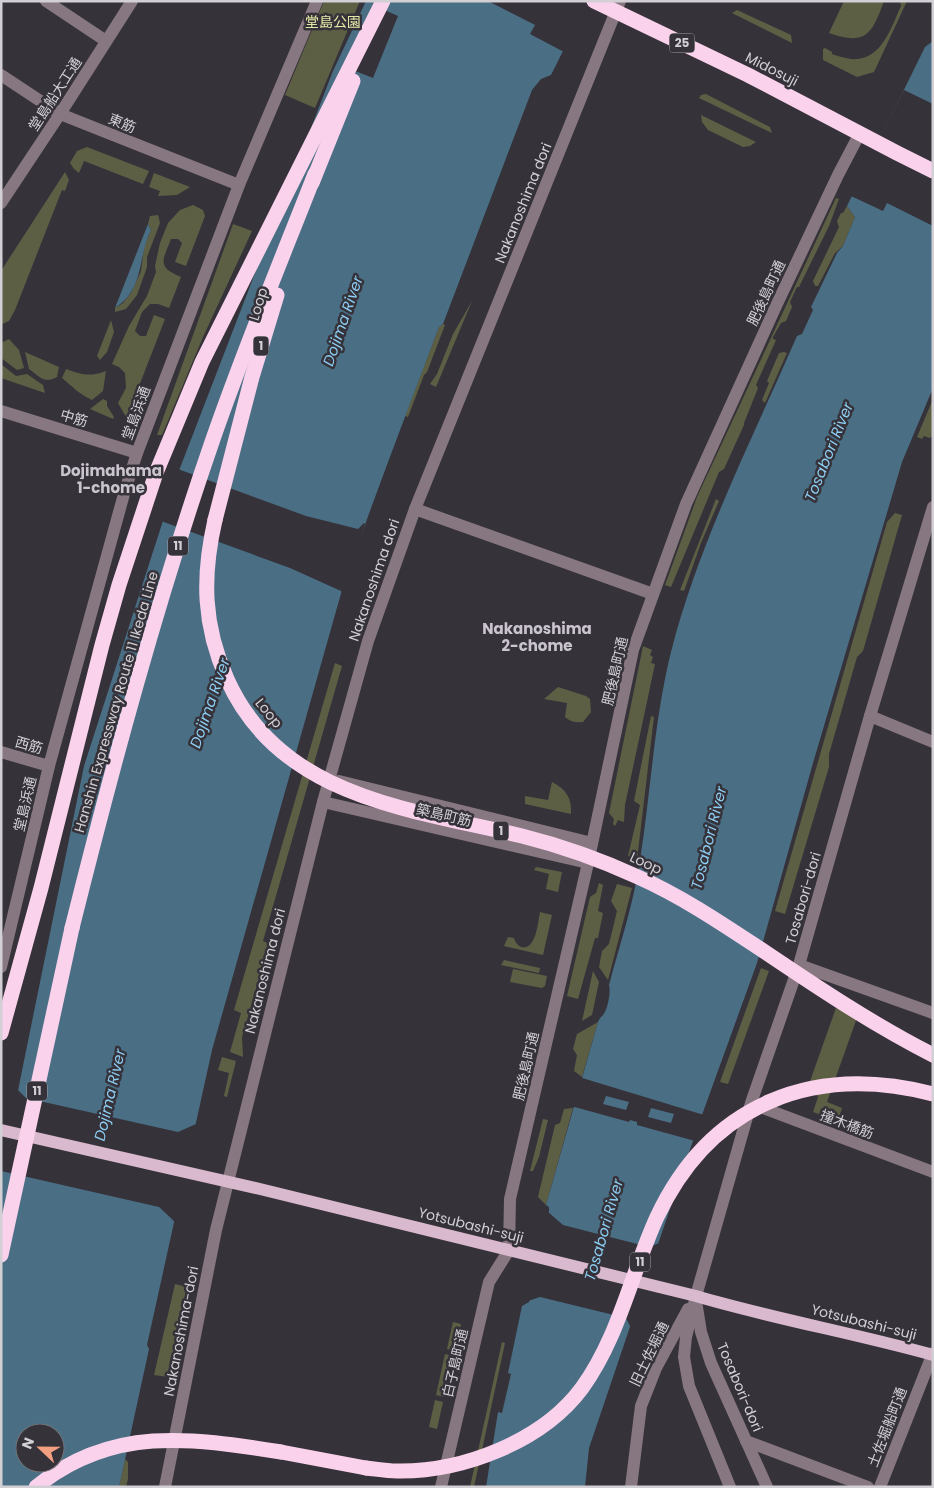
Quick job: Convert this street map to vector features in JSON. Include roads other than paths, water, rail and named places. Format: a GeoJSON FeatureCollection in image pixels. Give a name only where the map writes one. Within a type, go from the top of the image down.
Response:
{"type":"FeatureCollection","features":[{"type":"Feature","properties":{"kind":"highway"},"geometry":{"type":"LineString","coordinates":[[1,1033],[41,888],[102,645],[119,585],[156,473],[202,362],[383,1]]}},
{"type":"Feature","properties":{"kind":"highway","name":"Loop"},"geometry":{"type":"LineString","coordinates":[[387,1],[315,174],[252,377],[230,458],[209,549],[206,578],[207,608],[212,637],[227,679],[244,709],[278,748],[297,764],[319,777],[343,789],[375,800],[565,848],[640,877],[711,917],[869,1020],[933,1055]]}},
{"type":"Feature","properties":{"kind":"highway","name":"Midosuji"},"geometry":{"type":"LineString","coordinates":[[594,1],[618,6],[877,143],[933,170]]}},
{"type":"Feature","properties":{"kind":"highway","name":"Hanshin Expressway Route 11 Ikeda Line"},"geometry":{"type":"LineString","coordinates":[[1,1255],[72,928],[130,706],[212,441],[315,174]]}},
{"type":"Feature","properties":{"kind":"highway","name":"11"},"geometry":{"type":"LineString","coordinates":[[36,1487],[50,1475],[76,1461],[104,1449],[133,1442],[193,1440],[222,1443],[366,1468],[397,1471],[429,1469],[460,1463],[512,1444],[537,1430],[562,1410],[581,1389],[614,1330],[657,1219],[672,1189],[691,1161],[714,1137],[741,1116],[770,1101],[794,1092],[820,1086],[878,1084],[933,1094]]}},
{"type":"Feature","properties":{"kind":"main road","name":"Yotsubashi-suji"},"geometry":{"type":"LineString","coordinates":[[1,1130],[228,1181],[696,1296],[749,1312],[829,1328],[933,1354]]}},
{"type":"Feature","properties":{"kind":"street"},"geometry":{"type":"LineString","coordinates":[[46,1],[106,41]]}},
{"type":"Feature","properties":{"kind":"street","name":"堂島船大工通"},"geometry":{"type":"LineString","coordinates":[[1,203],[132,1]]}},
{"type":"Feature","properties":{"kind":"street","name":"堂島浜通"},"geometry":{"type":"LineString","coordinates":[[1,966],[49,766],[137,453],[238,185],[316,1]]}},
{"type":"Feature","properties":{"kind":"street","name":"Nakanoshima dori"},"geometry":{"type":"LineString","coordinates":[[228,1181],[323,802],[368,641],[415,508],[618,6]]}},
{"type":"Feature","properties":{"kind":"street","name":"東筋"},"geometry":{"type":"LineString","coordinates":[[1,75],[60,114],[238,185]]}},
{"type":"Feature","properties":{"kind":"street","name":"肥後島町通"},"geometry":{"type":"LineString","coordinates":[[509,1250],[510,1200],[588,863],[633,650],[690,495],[776,306],[860,133]]}},
{"type":"Feature","properties":{"kind":"street","name":"中筋"},"geometry":{"type":"LineString","coordinates":[[1,411],[137,453]]}},
{"type":"Feature","properties":{"kind":"street","name":"Tosabori-dori"},"geometry":{"type":"LineString","coordinates":[[730,1487],[689,1386],[684,1357],[686,1337],[751,1103],[800,964],[870,716],[933,507]]}},
{"type":"Feature","properties":{"kind":"street"},"geometry":{"type":"LineString","coordinates":[[415,508],[652,594]]}},
{"type":"Feature","properties":{"kind":"street"},"geometry":{"type":"LineString","coordinates":[[870,716],[933,742]]}},
{"type":"Feature","properties":{"kind":"street","name":"西筋"},"geometry":{"type":"LineString","coordinates":[[1,752],[49,766]]}},
{"type":"Feature","properties":{"kind":"street","name":"築島町筋"},"geometry":{"type":"LineString","coordinates":[[330,778],[592,843]]}},
{"type":"Feature","properties":{"kind":"street","name":"築島町筋"},"geometry":{"type":"LineString","coordinates":[[323,802],[588,863]]}},
{"type":"Feature","properties":{"kind":"street"},"geometry":{"type":"LineString","coordinates":[[800,964],[933,1013]]}},
{"type":"Feature","properties":{"kind":"street","name":"撞木橋筋"},"geometry":{"type":"LineString","coordinates":[[751,1103],[933,1172]]}},
{"type":"Feature","properties":{"kind":"street","name":"Nakanoshima-dori"},"geometry":{"type":"LineString","coordinates":[[165,1487],[216,1230],[228,1181]]}},
{"type":"Feature","properties":{"kind":"street","name":"白子島町通"},"geometry":{"type":"LineString","coordinates":[[442,1487],[489,1282],[509,1250]]}},
{"type":"Feature","properties":{"kind":"street","name":"Tosabori-dori"},"geometry":{"type":"LineString","coordinates":[[696,1296],[701,1332],[711,1363],[767,1487]]}},
{"type":"Feature","properties":{"kind":"street","name":"旧土佐堀通"},"geometry":{"type":"LineString","coordinates":[[631,1487],[641,1406],[656,1368],[696,1296]]}},
{"type":"Feature","properties":{"kind":"street","name":"土佐堀船町通"},"geometry":{"type":"LineString","coordinates":[[880,1487],[933,1354]]}},
{"type":"Feature","properties":{"kind":"street"},"geometry":{"type":"LineString","coordinates":[[746,1441],[868,1487]]}},
{"type":"Feature","properties":{"kind":"water","name":"Dojima River"},"geometry":{"type":"Polygon","coordinates":[[[366,1],[588,1],[551,75],[541,79],[532,90],[443,324],[439,327],[342,590],[212,1050],[147,1345],[149,1349],[119,1487],[1,1487],[1,1174],[84,766],[180,468],[333,71],[366,1]]]}},
{"type":"Feature","properties":{"kind":"water","name":"Tosabori River"},"geometry":{"type":"Polygon","coordinates":[[[933,41],[933,388],[902,462],[813,763],[757,963],[698,1126],[589,1448],[585,1487],[486,1487],[498,1412],[502,1413],[511,1374],[508,1373],[522,1306],[529,1302],[549,1211],[549,1207],[546,1205],[598,1022],[608,1004],[609,985],[634,891],[644,834],[665,678],[683,611],[711,531],[728,492],[797,336],[802,334],[813,310],[811,307],[837,253],[843,246],[855,217],[847,206],[925,47],[933,41]]]}},
{"type":"Feature","properties":{"kind":"water"},"geometry":{"type":"Polygon","coordinates":[[[148,224],[151,230],[136,282],[125,300],[115,308],[148,224]]]}},
{"type":"Feature","properties":{"kind":"district","name":"Dojimahama 1-chome"},"geometry":{"type":"Point","coordinates":[111,480]}},
{"type":"Feature","properties":{"kind":"district","name":"Nakanoshima 2-chome"},"geometry":{"type":"Point","coordinates":[537,638]}},
{"type":"Feature","properties":{"kind":"park label","name":"堂島公園"},"geometry":{"type":"Point","coordinates":[333,22]}}]}
